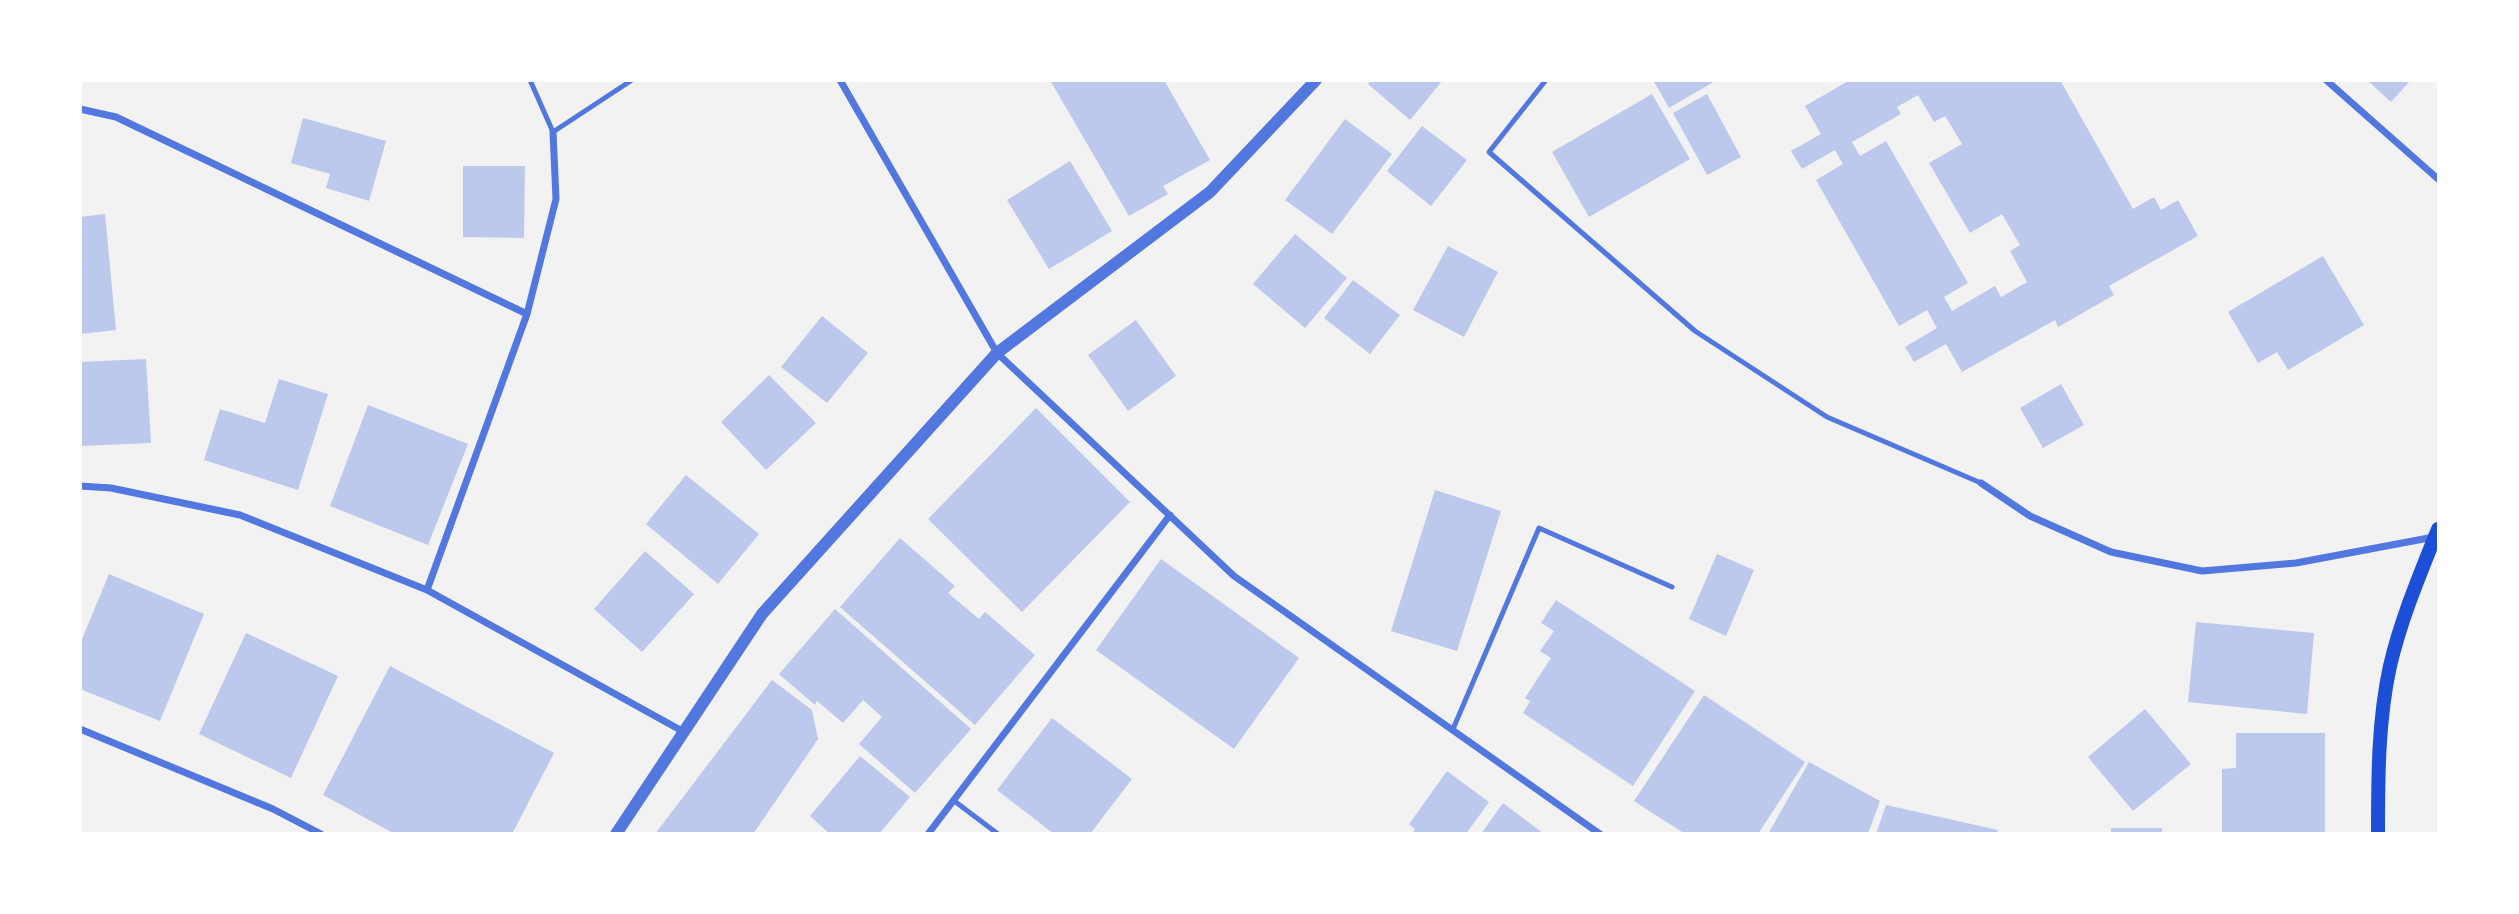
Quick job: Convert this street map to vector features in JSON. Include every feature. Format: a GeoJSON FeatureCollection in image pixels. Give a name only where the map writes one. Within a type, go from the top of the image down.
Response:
{"type":"FeatureCollection","features":[{"type":"Feature","properties":{"kind":"main road"},"geometry":{"type":"LineString","coordinates":[[2378,834],[2383,719],[2389,670],[2402,622],[2437,533]]}},
{"type":"Feature","properties":{"kind":"street"},"geometry":{"type":"LineString","coordinates":[[840,80],[996,353],[1234,576],[1600,834]]}},
{"type":"Feature","properties":{"kind":"street"},"geometry":{"type":"LineString","coordinates":[[616,834],[762,614],[996,353],[1210,192],[1317,80]]}},
{"type":"Feature","properties":{"kind":"street"},"geometry":{"type":"LineString","coordinates":[[2326,80],[2438,179]]}},
{"type":"Feature","properties":{"kind":"street"},"geometry":{"type":"LineString","coordinates":[[80,109],[116,117],[527,314]]}},
{"type":"Feature","properties":{"kind":"street"},"geometry":{"type":"LineString","coordinates":[[427,590],[527,314],[556,199],[553,132]]}},
{"type":"Feature","properties":{"kind":"street"},"geometry":{"type":"LineString","coordinates":[[1981,483],[2030,516],[2111,552],[2202,571],[2296,563],[2437,533]]}},
{"type":"Feature","properties":{"kind":"street"},"geometry":{"type":"LineString","coordinates":[[80,486],[111,488],[240,515],[427,590],[684,732]]}},
{"type":"Feature","properties":{"kind":"street"},"geometry":{"type":"LineString","coordinates":[[928,834],[1170,515]]}},
{"type":"Feature","properties":{"kind":"street"},"geometry":{"type":"LineString","coordinates":[[80,729],[273,809],[321,834]]}},
{"type":"Feature","properties":{"kind":"lane"},"geometry":{"type":"LineString","coordinates":[[530,80],[553,132],[632,80]]}},
{"type":"Feature","properties":{"kind":"lane"},"geometry":{"type":"LineString","coordinates":[[1546,80],[1489,152],[1695,331],[1827,417],[1981,483]]}},
{"type":"Feature","properties":{"kind":"lane"},"geometry":{"type":"LineString","coordinates":[[1453,729],[1539,528],[1672,587]]}},
{"type":"Feature","properties":{"kind":"lane"},"geometry":{"type":"LineString","coordinates":[[953,800],[998,834]]}},
{"type":"Feature","properties":{"kind":"building"},"geometry":{"type":"Polygon","coordinates":[[[1050,80],[1164,80],[1210,160],[1163,186],[1168,194],[1129,216],[1050,80]]]}},
{"type":"Feature","properties":{"kind":"building"},"geometry":{"type":"Polygon","coordinates":[[[1371,80],[1443,80],[1410,120],[1368,84],[1371,80]]]}},
{"type":"Feature","properties":{"kind":"building"},"geometry":{"type":"Polygon","coordinates":[[[1653,80],[1717,80],[1669,108],[1653,80]]]}},
{"type":"Feature","properties":{"kind":"building"},"geometry":{"type":"Polygon","coordinates":[[[1850,80],[2060,80],[2133,209],[2154,197],[2161,210],[2178,200],[2198,236],[2109,286],[2114,295],[2058,327],[2055,320],[1962,372],[1946,344],[1914,362],[1905,347],[1937,328],[1927,310],[1899,326],[1816,180],[1843,164],[1835,150],[1802,169],[1791,151],[1821,134],[1805,106],[1850,80]],[[1918,95],[1897,107],[1901,114],[1852,142],[1860,156],[1886,141],[1968,283],[1944,297],[1952,311],[1995,286],[2001,297],[2027,282],[2010,251],[2020,245],[2002,214],[1970,233],[1929,163],[1962,144],[1945,116],[1934,122],[1918,95]]]}},
{"type":"Feature","properties":{"kind":"building"},"geometry":{"type":"Polygon","coordinates":[[[2367,80],[2411,80],[2391,102],[2367,80]]]}},
{"type":"Feature","properties":{"kind":"building"},"geometry":{"type":"Polygon","coordinates":[[[1652,94],[1690,159],[1589,217],[1552,152],[1652,94]]]}},
{"type":"Feature","properties":{"kind":"building"},"geometry":{"type":"Polygon","coordinates":[[[1707,94],[1741,157],[1707,175],[1673,113],[1707,94]]]}},
{"type":"Feature","properties":{"kind":"building"},"geometry":{"type":"Polygon","coordinates":[[[303,118],[386,141],[369,201],[326,188],[330,174],[291,163],[303,118]]]}},
{"type":"Feature","properties":{"kind":"building"},"geometry":{"type":"Polygon","coordinates":[[[1345,119],[1392,154],[1332,234],[1285,200],[1345,119]]]}},
{"type":"Feature","properties":{"kind":"building"},"geometry":{"type":"Polygon","coordinates":[[[1422,126],[1467,160],[1431,206],[1387,171],[1422,126]]]}},
{"type":"Feature","properties":{"kind":"building"},"geometry":{"type":"Polygon","coordinates":[[[1070,161],[1112,231],[1049,269],[1007,200],[1070,161]]]}},
{"type":"Feature","properties":{"kind":"building"},"geometry":{"type":"Polygon","coordinates":[[[463,166],[525,166],[524,238],[463,237],[463,166]]]}},
{"type":"Feature","properties":{"kind":"building"},"geometry":{"type":"Polygon","coordinates":[[[105,214],[116,330],[80,334],[80,217],[105,214]]]}},
{"type":"Feature","properties":{"kind":"building"},"geometry":{"type":"Polygon","coordinates":[[[1295,234],[1347,278],[1305,328],[1253,284],[1295,234]]]}},
{"type":"Feature","properties":{"kind":"building"},"geometry":{"type":"Polygon","coordinates":[[[1448,246],[1498,272],[1464,337],[1413,310],[1448,246]]]}},
{"type":"Feature","properties":{"kind":"building"},"geometry":{"type":"Polygon","coordinates":[[[2323,256],[2364,325],[2288,370],[2277,352],[2258,363],[2228,312],[2323,256]]]}},
{"type":"Feature","properties":{"kind":"building"},"geometry":{"type":"Polygon","coordinates":[[[1353,280],[1400,315],[1370,354],[1324,318],[1353,280]]]}},
{"type":"Feature","properties":{"kind":"building"},"geometry":{"type":"Polygon","coordinates":[[[822,316],[868,353],[827,403],[781,367],[822,316]]]}},
{"type":"Feature","properties":{"kind":"building"},"geometry":{"type":"Polygon","coordinates":[[[1136,320],[1176,376],[1128,411],[1088,355],[1136,320]]]}},
{"type":"Feature","properties":{"kind":"building"},"geometry":{"type":"Polygon","coordinates":[[[146,359],[151,443],[80,446],[80,362],[146,359]]]}},
{"type":"Feature","properties":{"kind":"building"},"geometry":{"type":"Polygon","coordinates":[[[769,375],[816,423],[766,470],[721,422],[769,375]]]}},
{"type":"Feature","properties":{"kind":"building"},"geometry":{"type":"Polygon","coordinates":[[[279,379],[328,394],[298,490],[204,460],[220,409],[265,423],[279,379]]]}},
{"type":"Feature","properties":{"kind":"building"},"geometry":{"type":"Polygon","coordinates":[[[2061,384],[2084,425],[2043,448],[2020,408],[2061,384]]]}},
{"type":"Feature","properties":{"kind":"building"},"geometry":{"type":"Polygon","coordinates":[[[368,405],[468,444],[428,545],[330,506],[368,405]]]}},
{"type":"Feature","properties":{"kind":"building"},"geometry":{"type":"Polygon","coordinates":[[[1036,408],[1130,502],[1022,612],[928,519],[1036,408]]]}},
{"type":"Feature","properties":{"kind":"building"},"geometry":{"type":"Polygon","coordinates":[[[686,475],[759,534],[718,584],[646,524],[686,475]]]}},
{"type":"Feature","properties":{"kind":"building"},"geometry":{"type":"Polygon","coordinates":[[[1435,490],[1501,511],[1457,651],[1391,631],[1435,490]]]}},
{"type":"Feature","properties":{"kind":"building"},"geometry":{"type":"Polygon","coordinates":[[[900,538],[955,586],[948,593],[979,619],[985,612],[1035,655],[975,725],[840,607],[900,538]]]}},
{"type":"Feature","properties":{"kind":"building"},"geometry":{"type":"Polygon","coordinates":[[[645,551],[694,594],[642,652],[594,609],[645,551]]]}},
{"type":"Feature","properties":{"kind":"building"},"geometry":{"type":"Polygon","coordinates":[[[1717,554],[1754,570],[1726,636],[1689,619],[1717,554]]]}},
{"type":"Feature","properties":{"kind":"building"},"geometry":{"type":"Polygon","coordinates":[[[1161,559],[1299,658],[1234,749],[1096,650],[1161,559]]]}},
{"type":"Feature","properties":{"kind":"building"},"geometry":{"type":"Polygon","coordinates":[[[109,574],[204,614],[160,721],[80,689],[80,644],[109,574]]]}},
{"type":"Feature","properties":{"kind":"building"},"geometry":{"type":"Polygon","coordinates":[[[1556,600],[1695,691],[1633,786],[1523,713],[1530,701],[1525,698],[1551,658],[1540,651],[1554,631],[1541,623],[1556,600]]]}},
{"type":"Feature","properties":{"kind":"building"},"geometry":{"type":"Polygon","coordinates":[[[835,609],[971,729],[915,793],[859,744],[882,717],[863,700],[843,723],[817,701],[815,705],[779,674],[835,609]]]}},
{"type":"Feature","properties":{"kind":"building"},"geometry":{"type":"Polygon","coordinates":[[[2196,622],[2314,633],[2307,714],[2188,702],[2196,622]]]}},
{"type":"Feature","properties":{"kind":"building"},"geometry":{"type":"Polygon","coordinates":[[[246,633],[338,676],[291,778],[199,734],[246,633]]]}},
{"type":"Feature","properties":{"kind":"building"},"geometry":{"type":"Polygon","coordinates":[[[390,666],[554,753],[512,834],[395,834],[323,795],[390,666]]]}},
{"type":"Feature","properties":{"kind":"building"},"geometry":{"type":"Polygon","coordinates":[[[772,680],[812,710],[818,739],[753,834],[655,834],[772,680]]]}},
{"type":"Feature","properties":{"kind":"building"},"geometry":{"type":"Polygon","coordinates":[[[1704,695],[1805,762],[1758,834],[1685,834],[1634,801],[1704,695]]]}},
{"type":"Feature","properties":{"kind":"building"},"geometry":{"type":"Polygon","coordinates":[[[2145,709],[2191,764],[2133,811],[2088,757],[2145,709]]]}},
{"type":"Feature","properties":{"kind":"building"},"geometry":{"type":"Polygon","coordinates":[[[1052,718],[1132,779],[1090,834],[1054,834],[997,790],[1052,718]]]}},
{"type":"Feature","properties":{"kind":"building"},"geometry":{"type":"Polygon","coordinates":[[[2236,733],[2325,733],[2325,834],[2222,834],[2222,769],[2236,768],[2236,733]]]}},
{"type":"Feature","properties":{"kind":"building"},"geometry":{"type":"Polygon","coordinates":[[[860,756],[910,797],[879,834],[830,834],[810,816],[860,756]]]}},
{"type":"Feature","properties":{"kind":"building"},"geometry":{"type":"Polygon","coordinates":[[[1809,762],[1880,801],[1868,834],[1768,834],[1809,762]]]}},
{"type":"Feature","properties":{"kind":"building"},"geometry":{"type":"Polygon","coordinates":[[[1447,771],[1489,802],[1466,834],[1412,834],[1415,829],[1409,824],[1447,771]]]}},
{"type":"Feature","properties":{"kind":"building"},"geometry":{"type":"Polygon","coordinates":[[[1503,803],[1544,834],[1481,834],[1503,803]]]}},
{"type":"Feature","properties":{"kind":"building"},"geometry":{"type":"Polygon","coordinates":[[[1886,805],[1998,830],[1997,834],[1876,834],[1886,805]]]}},
{"type":"Feature","properties":{"kind":"building"},"geometry":{"type":"Polygon","coordinates":[[[2111,828],[2162,828],[2162,834],[2111,834],[2111,828]]]}}]}
